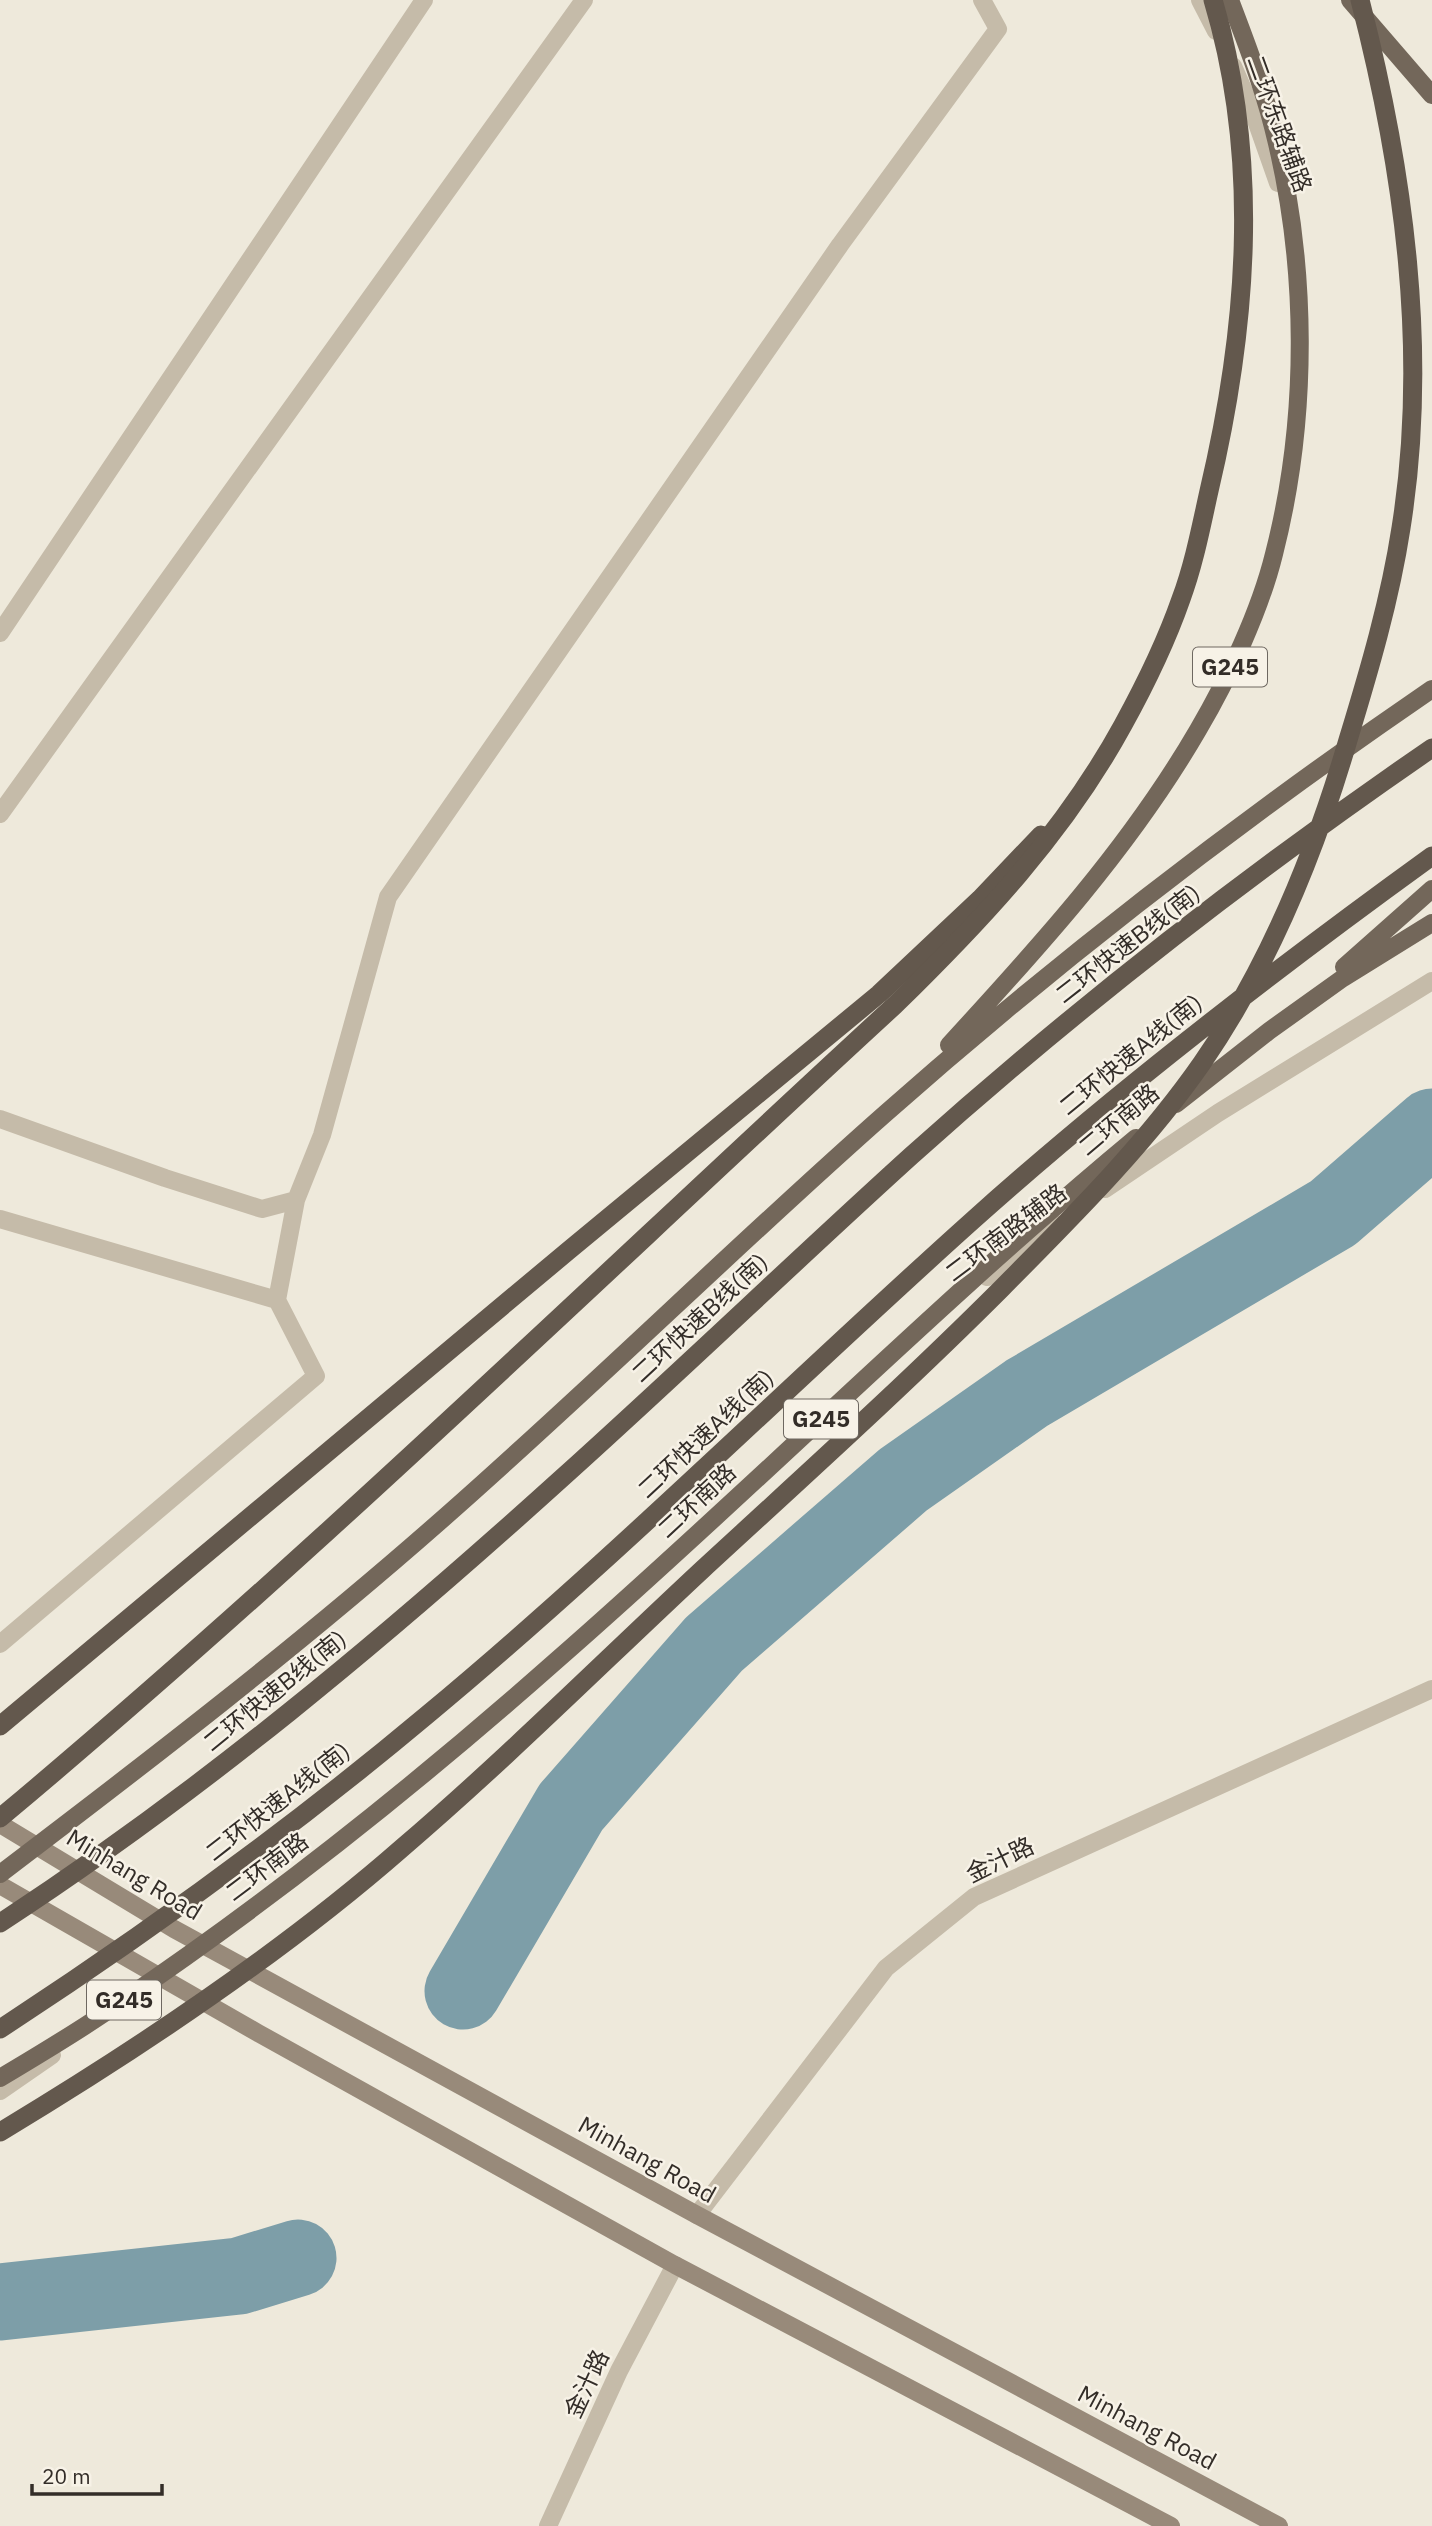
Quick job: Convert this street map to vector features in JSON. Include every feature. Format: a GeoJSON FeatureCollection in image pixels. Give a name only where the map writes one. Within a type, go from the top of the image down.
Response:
{"type":"FeatureCollection","features":[{"type":"Feature","properties":{"kind":"highway"},"geometry":{"type":"LineString","coordinates":[[0,1818],[296,1560],[895,1005],[968,933],[1031,862],[1081,793],[1122,726],[1155,661],[1181,598],[1209,494],[1227,403],[1244,271],[1244,205],[1240,138],[1230,72],[1213,0]]}},
{"type":"Feature","properties":{"kind":"highway"},"geometry":{"type":"LineString","coordinates":[[0,2132],[111,2063],[183,2013],[328,1908],[398,1852],[956,1335],[1111,1174],[1160,1119],[1203,1061],[1271,943],[1298,884],[1320,826],[1370,667],[1401,529],[1411,429],[1413,377],[1410,304],[1402,210],[1392,148],[1381,83],[1360,0]]}},
{"type":"Feature","properties":{"kind":"highway","name":"二环快速B线(南)"},"geometry":{"type":"LineString","coordinates":[[0,1923],[165,1809],[269,1729],[469,1562],[886,1179],[1002,1077],[1188,926],[1288,850],[1432,748]]}},
{"type":"Feature","properties":{"kind":"highway"},"geometry":{"type":"LineString","coordinates":[[0,1726],[587,1234],[879,994],[980,899],[1081,793]]}},
{"type":"Feature","properties":{"kind":"highway","name":"二环快速A线(南)"},"geometry":{"type":"LineString","coordinates":[[0,2029],[107,1959],[218,1881],[326,1799],[528,1629],[964,1228],[1060,1145],[1242,996],[1432,856]]}},
{"type":"Feature","properties":{"kind":"main road","name":"G245"},"geometry":{"type":"LineString","coordinates":[[0,1874],[239,1690],[398,1558],[562,1412],[797,1195],[936,1060],[1047,938],[1134,829],[1198,730],[1244,640],[1274,557],[1290,480],[1298,408],[1299,338],[1288,200],[1273,127],[1249,49],[1230,0]]}},
{"type":"Feature","properties":{"kind":"main road"},"geometry":{"type":"LineString","coordinates":[[1350,0],[1432,95]]}},
{"type":"Feature","properties":{"kind":"main road"},"geometry":{"type":"LineString","coordinates":[[797,1195],[960,1048],[1094,938],[1259,811],[1432,689]]}},
{"type":"Feature","properties":{"kind":"main road"},"geometry":{"type":"LineString","coordinates":[[1269,1031],[1432,889]]}},
{"type":"Feature","properties":{"kind":"main road","name":"二环南路"},"geometry":{"type":"LineString","coordinates":[[0,2078],[159,1976],[352,1832],[456,1747],[634,1592],[1003,1252],[1088,1178],[1269,1031],[1343,978],[1432,923]]}},
{"type":"Feature","properties":{"kind":"main road","name":"Minhang Road"},"geometry":{"type":"LineString","coordinates":[[0,1824],[203,1945],[696,2215],[1279,2526]]}},
{"type":"Feature","properties":{"kind":"main road"},"geometry":{"type":"LineString","coordinates":[[0,1885],[675,2265],[1171,2526]]}},
{"type":"Feature","properties":{"kind":"street"},"geometry":{"type":"LineString","coordinates":[[0,633],[424,0]]}},
{"type":"Feature","properties":{"kind":"street"},"geometry":{"type":"LineString","coordinates":[[0,814],[584,0]]}},
{"type":"Feature","properties":{"kind":"street"},"geometry":{"type":"LineString","coordinates":[[0,1644],[316,1376],[277,1300],[296,1200],[322,1135],[388,897],[840,245],[998,29],[982,0]]}},
{"type":"Feature","properties":{"kind":"street","name":"二环东路辅路"},"geometry":{"type":"LineString","coordinates":[[1200,0],[1248,100],[1273,166],[1287,219],[1295,270]]}},
{"type":"Feature","properties":{"kind":"street","name":"二环南路辅路"},"geometry":{"type":"LineString","coordinates":[[835,1406],[979,1283],[1105,1189],[1218,1113],[1432,981]]}},
{"type":"Feature","properties":{"kind":"street"},"geometry":{"type":"LineString","coordinates":[[0,1119],[165,1178],[262,1209],[296,1200]]}},
{"type":"Feature","properties":{"kind":"street"},"geometry":{"type":"LineString","coordinates":[[0,1219],[277,1300]]}},
{"type":"Feature","properties":{"kind":"street","name":"金汁路"},"geometry":{"type":"LineString","coordinates":[[696,2215],[886,1968],[974,1897],[1432,1689]]}},
{"type":"Feature","properties":{"kind":"street"},"geometry":{"type":"LineString","coordinates":[[0,2091],[159,1976]]}},
{"type":"Feature","properties":{"kind":"street","name":"金汁路"},"geometry":{"type":"LineString","coordinates":[[548,2526],[619,2371],[675,2265]]}},
{"type":"Feature","properties":{"kind":"waterway"},"geometry":{"type":"LineString","coordinates":[[463,1991],[571,1807],[714,1644],[903,1480],[1027,1393],[1333,1213],[1432,1127]]}},
{"type":"Feature","properties":{"kind":"waterway"},"geometry":{"type":"LineString","coordinates":[[0,2302],[239,2276],[298,2258]]}}]}
